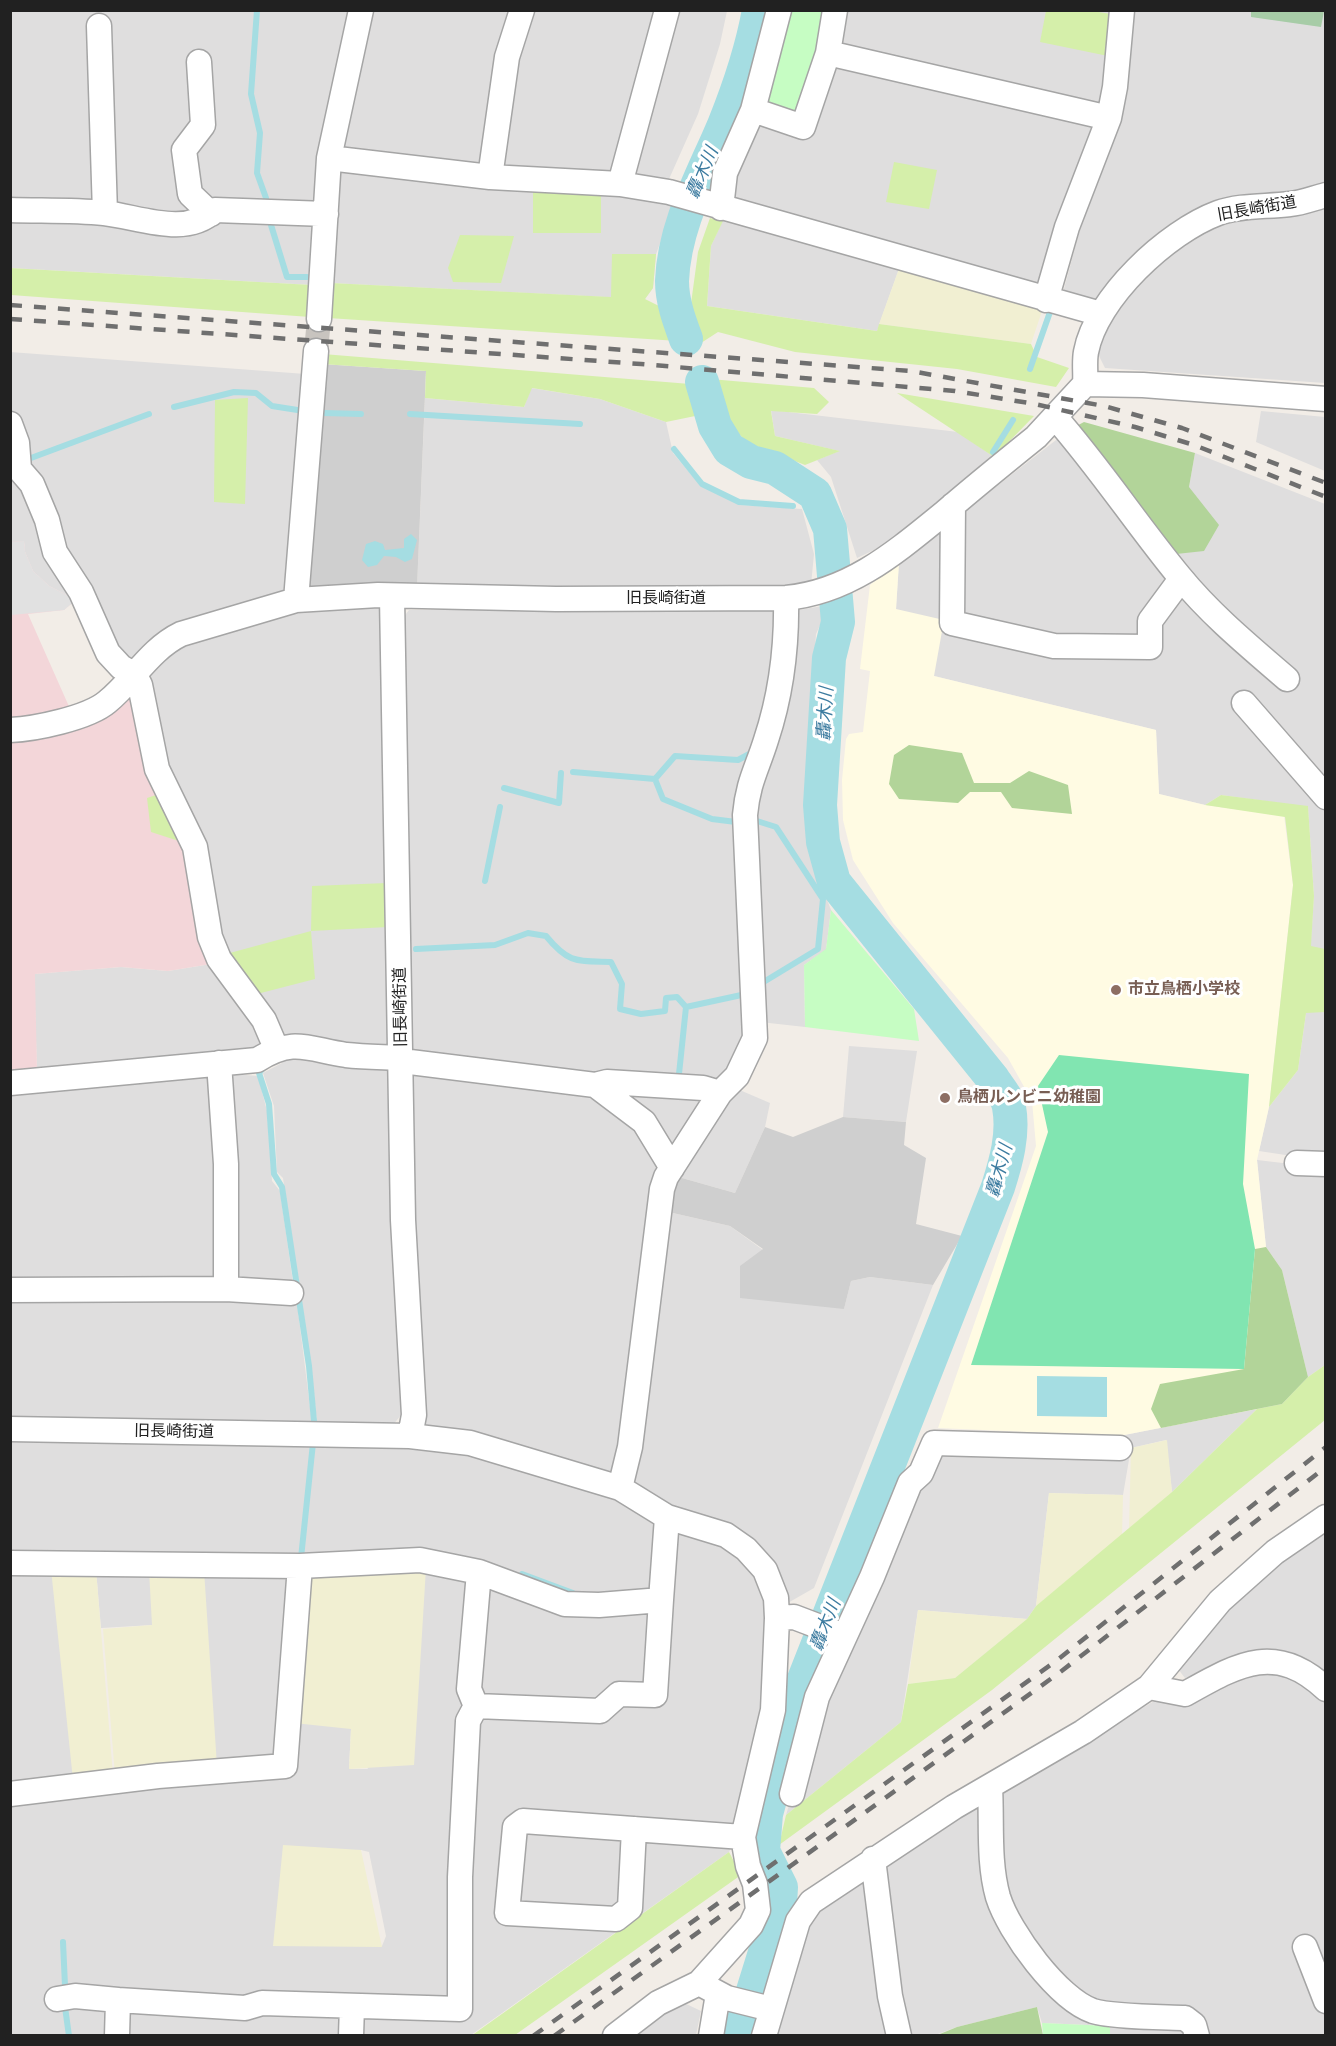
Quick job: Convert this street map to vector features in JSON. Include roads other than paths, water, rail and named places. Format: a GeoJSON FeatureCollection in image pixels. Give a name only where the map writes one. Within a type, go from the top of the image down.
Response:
{"type":"FeatureCollection","features":[{"type":"Feature","properties":{"kind":"street"},"geometry":{"type":"LineString","coordinates":[[319,320],[329,158],[361,10]]}},
{"type":"Feature","properties":{"kind":"street"},"geometry":{"type":"LineString","coordinates":[[490,177],[507,57],[522,10]]}},
{"type":"Feature","properties":{"kind":"street"},"geometry":{"type":"LineString","coordinates":[[620,184],[666,10]]}},
{"type":"Feature","properties":{"kind":"street"},"geometry":{"type":"LineString","coordinates":[[721,208],[725,173],[753,110],[779,10]]}},
{"type":"Feature","properties":{"kind":"street"},"geometry":{"type":"LineString","coordinates":[[753,110],[804,127],[828,53],[836,10]]}},
{"type":"Feature","properties":{"kind":"street"},"geometry":{"type":"LineString","coordinates":[[1046,300],[1067,227],[1109,118],[1115,87],[1122,10]]}},
{"type":"Feature","properties":{"kind":"street"},"geometry":{"type":"LineString","coordinates":[[99,26],[105,213]]}},
{"type":"Feature","properties":{"kind":"street"},"geometry":{"type":"LineString","coordinates":[[828,53],[1109,118]]}},
{"type":"Feature","properties":{"kind":"street"},"geometry":{"type":"LineString","coordinates":[[199,62],[203,124],[184,150],[190,194],[211,214]]}},
{"type":"Feature","properties":{"kind":"street"},"geometry":{"type":"LineString","coordinates":[[329,158],[490,177],[620,184],[669,192],[676,196],[1101,314]]}},
{"type":"Feature","properties":{"kind":"street","name":"旧長崎街道"},"geometry":{"type":"LineString","coordinates":[[1085,384],[1086,352],[1101,314],[1121,287],[1152,256],[1185,230],[1218,213],[1247,207],[1292,204],[1326,195]]}},
{"type":"Feature","properties":{"kind":"street"},"geometry":{"type":"LineString","coordinates":[[10,210],[105,213],[152,224],[203,221],[215,210],[326,214]]}},
{"type":"Feature","properties":{"kind":"street"},"geometry":{"type":"LineString","coordinates":[[296,600],[316,351]]}},
{"type":"Feature","properties":{"kind":"street"},"geometry":{"type":"LineString","coordinates":[[1181,579],[1150,621],[1150,647],[1054,646],[952,623],[952,505],[1036,437],[1085,384],[1143,385],[1326,399]]}},
{"type":"Feature","properties":{"kind":"street"},"geometry":{"type":"LineString","coordinates":[[1055,417],[1083,449],[1181,579],[1234,632],[1287,679]]}},
{"type":"Feature","properties":{"kind":"street"},"geometry":{"type":"LineString","coordinates":[[10,424],[17,444],[20,469],[32,484],[47,520],[55,552],[81,592],[108,653],[121,667],[135,675],[140,685],[158,769],[195,847],[210,937],[219,959],[264,1020],[276,1048]]}},
{"type":"Feature","properties":{"kind":"street","name":"旧長崎街道"},"geometry":{"type":"LineString","coordinates":[[10,1429],[410,1436],[414,1415],[403,1220],[402,1060],[392,597],[786,598],[811,596],[851,580],[892,554],[952,505]]}},
{"type":"Feature","properties":{"kind":"street"},"geometry":{"type":"LineString","coordinates":[[10,730],[59,722],[105,704],[164,643],[181,634],[296,600],[378,594],[392,597]]}},
{"type":"Feature","properties":{"kind":"street"},"geometry":{"type":"LineString","coordinates":[[620,1488],[630,1447],[662,1189],[672,1168],[720,1093],[737,1076],[755,1038],[757,1028],[745,815],[748,786],[766,740],[779,689],[786,598]]}},
{"type":"Feature","properties":{"kind":"street"},"geometry":{"type":"LineString","coordinates":[[1244,702],[1326,797]]}},
{"type":"Feature","properties":{"kind":"street"},"geometry":{"type":"LineString","coordinates":[[10,1083],[257,1060],[276,1048],[298,1045],[347,1055],[594,1085],[607,1082],[703,1088],[720,1093]]}},
{"type":"Feature","properties":{"kind":"street"},"geometry":{"type":"LineString","coordinates":[[219,1063],[226,1164],[226,1289]]}},
{"type":"Feature","properties":{"kind":"street"},"geometry":{"type":"LineString","coordinates":[[594,1085],[644,1122],[672,1168]]}},
{"type":"Feature","properties":{"kind":"street"},"geometry":{"type":"LineString","coordinates":[[1297,1163],[1326,1164]]}},
{"type":"Feature","properties":{"kind":"street"},"geometry":{"type":"LineString","coordinates":[[10,1290],[226,1289],[291,1293]]}},
{"type":"Feature","properties":{"kind":"street"},"geometry":{"type":"LineString","coordinates":[[410,1436],[470,1443],[620,1488],[668,1518],[726,1535],[746,1549],[765,1570],[776,1598],[773,1710],[743,1837],[748,1866],[755,1884],[758,1910],[715,1992],[711,2036]]}},
{"type":"Feature","properties":{"kind":"street"},"geometry":{"type":"LineString","coordinates":[[792,1794],[817,1697],[872,1577],[910,1483],[921,1473],[934,1443],[1119,1448]]}},
{"type":"Feature","properties":{"kind":"street"},"geometry":{"type":"LineString","coordinates":[[764,2036],[798,1921],[811,1902],[954,1806],[1083,1732],[1149,1687],[1220,1601],[1275,1552],[1326,1517]]}},
{"type":"Feature","properties":{"kind":"street"},"geometry":{"type":"LineString","coordinates":[[476,1706],[600,1711],[619,1694],[655,1695],[668,1518]]}},
{"type":"Feature","properties":{"kind":"street"},"geometry":{"type":"LineString","coordinates":[[10,1563],[300,1566],[420,1560],[479,1572],[565,1604],[599,1605],[661,1600]]}},
{"type":"Feature","properties":{"kind":"street"},"geometry":{"type":"LineString","coordinates":[[10,1794],[158,1776],[285,1766],[300,1566]]}},
{"type":"Feature","properties":{"kind":"street"},"geometry":{"type":"LineString","coordinates":[[476,1706],[469,1689],[479,1572]]}},
{"type":"Feature","properties":{"kind":"street"},"geometry":{"type":"LineString","coordinates":[[777,1618],[794,1617],[844,1636]]}},
{"type":"Feature","properties":{"kind":"street"},"geometry":{"type":"LineString","coordinates":[[1149,1687],[1185,1694],[1245,1664],[1265,1661],[1285,1664],[1308,1672],[1326,1689]]}},
{"type":"Feature","properties":{"kind":"street"},"geometry":{"type":"LineString","coordinates":[[57,1999],[75,1996],[245,2008],[262,2002],[460,2009],[460,1877],[468,1721],[476,1706]]}},
{"type":"Feature","properties":{"kind":"street"},"geometry":{"type":"LineString","coordinates":[[990,1787],[994,1871],[999,1898],[1010,1922],[1052,1983],[1072,2001],[1095,2012],[1185,2018],[1194,2025],[1197,2036]]}},
{"type":"Feature","properties":{"kind":"street"},"geometry":{"type":"LineString","coordinates":[[634,1828],[630,1908],[616,1919],[507,1912],[514,1827],[523,1821],[634,1828],[743,1837]]}},
{"type":"Feature","properties":{"kind":"street"},"geometry":{"type":"LineString","coordinates":[[873,1859],[890,1996],[899,2036]]}},
{"type":"Feature","properties":{"kind":"street"},"geometry":{"type":"LineString","coordinates":[[1305,1947],[1324,1992]]}},
{"type":"Feature","properties":{"kind":"street"},"geometry":{"type":"LineString","coordinates":[[615,2036],[658,2003],[715,1992],[771,2009]]}},
{"type":"Feature","properties":{"kind":"street"},"geometry":{"type":"LineString","coordinates":[[117,2036],[118,2000]]}},
{"type":"Feature","properties":{"kind":"street"},"geometry":{"type":"LineString","coordinates":[[351,2036],[352,2006]]}},
{"type":"Feature","properties":{"kind":"water"},"geometry":{"type":"Polygon","coordinates":[[[411,534],[417,540],[412,559],[405,562],[396,557],[384,556],[377,565],[368,567],[362,560],[366,544],[375,541],[383,544],[385,550],[404,548],[404,539],[411,534]]]}},
{"type":"Feature","properties":{"kind":"water"},"geometry":{"type":"Polygon","coordinates":[[[1037,1376],[1107,1377],[1107,1417],[1037,1416],[1037,1376]]]}},
{"type":"Feature","properties":{"kind":"waterway"},"geometry":{"type":"LineString","coordinates":[[257,10],[251,94],[260,133],[257,173],[266,198]]}},
{"type":"Feature","properties":{"kind":"waterway","name":"轟木川"},"geometry":{"type":"LineString","coordinates":[[686,339],[676,310],[672,288],[678,240],[691,201],[735,97],[749,54],[759,10]]}},
{"type":"Feature","properties":{"kind":"waterway"},"geometry":{"type":"LineString","coordinates":[[271,225],[287,277],[307,277]]}},
{"type":"Feature","properties":{"kind":"waterway"},"geometry":{"type":"LineString","coordinates":[[1030,369],[1050,312]]}},
{"type":"Feature","properties":{"kind":"waterway","name":"轟木川"},"geometry":{"type":"LineString","coordinates":[[702,382],[715,426],[729,449],[751,462],[775,468],[815,494],[830,529],[838,622],[829,658],[820,805],[823,842],[834,882],[993,1079],[1007,1100],[1011,1127],[1004,1168],[998,1187],[799,1692],[766,1814],[763,1851],[781,1887],[780,1904],[739,2036]]}},
{"type":"Feature","properties":{"kind":"waterway"},"geometry":{"type":"LineString","coordinates":[[174,407],[234,392],[256,393],[272,406],[304,411]]}},
{"type":"Feature","properties":{"kind":"waterway"},"geometry":{"type":"LineString","coordinates":[[323,413],[361,414]]}},
{"type":"Feature","properties":{"kind":"waterway"},"geometry":{"type":"LineString","coordinates":[[31,458],[149,414]]}},
{"type":"Feature","properties":{"kind":"waterway"},"geometry":{"type":"LineString","coordinates":[[410,414],[580,424]]}},
{"type":"Feature","properties":{"kind":"waterway"},"geometry":{"type":"LineString","coordinates":[[993,452],[1013,420]]}},
{"type":"Feature","properties":{"kind":"waterway"},"geometry":{"type":"LineString","coordinates":[[674,449],[702,484],[739,502],[793,506]]}},
{"type":"Feature","properties":{"kind":"waterway"},"geometry":{"type":"LineString","coordinates":[[655,779],[675,756],[738,760],[753,752]]}},
{"type":"Feature","properties":{"kind":"waterway"},"geometry":{"type":"LineString","coordinates":[[573,772],[655,779],[663,799],[712,819],[736,822]]}},
{"type":"Feature","properties":{"kind":"waterway"},"geometry":{"type":"LineString","coordinates":[[504,788],[559,803],[561,773]]}},
{"type":"Feature","properties":{"kind":"waterway"},"geometry":{"type":"LineString","coordinates":[[485,881],[500,807]]}},
{"type":"Feature","properties":{"kind":"waterway"},"geometry":{"type":"LineString","coordinates":[[757,821],[776,827],[823,899],[818,949],[762,983]]}},
{"type":"Feature","properties":{"kind":"waterway"},"geometry":{"type":"LineString","coordinates":[[416,949],[495,945],[528,933],[546,936],[561,952],[574,959],[611,962],[622,984],[620,1009],[641,1014],[665,1011],[666,998],[677,997],[686,1007]]}},
{"type":"Feature","properties":{"kind":"waterway"},"geometry":{"type":"LineString","coordinates":[[679,1074],[686,1007],[746,994]]}},
{"type":"Feature","properties":{"kind":"waterway"},"geometry":{"type":"LineString","coordinates":[[264,1067],[259,1073],[269,1104],[274,1174],[282,1187],[309,1366],[314,1421]]}},
{"type":"Feature","properties":{"kind":"waterway"},"geometry":{"type":"LineString","coordinates":[[301,1558],[313,1443]]}},
{"type":"Feature","properties":{"kind":"waterway"},"geometry":{"type":"LineString","coordinates":[[522,1574],[573,1593]]}},
{"type":"Feature","properties":{"kind":"waterway"},"geometry":{"type":"LineString","coordinates":[[63,1942],[65,1986]]}},
{"type":"Feature","properties":{"kind":"waterway"},"geometry":{"type":"LineString","coordinates":[[65,2007],[69,2036]]}},
{"type":"Feature","properties":{"kind":"tunnel"},"geometry":{"type":"LineString","coordinates":[[316,351],[319,319]]}},
{"type":"Feature","properties":{"kind":"railway"},"geometry":{"type":"LineString","coordinates":[[10,305],[911,371],[1104,406],[1182,428],[1326,483]]}},
{"type":"Feature","properties":{"kind":"railway"},"geometry":{"type":"LineString","coordinates":[[10,319],[641,364],[955,391],[1035,404],[1135,427],[1194,445],[1326,497]]}},
{"type":"Feature","properties":{"kind":"railway"},"geometry":{"type":"LineString","coordinates":[[533,2036],[1056,1661],[1326,1447]]}},
{"type":"Feature","properties":{"kind":"railway"},"geometry":{"type":"LineString","coordinates":[[554,2036],[1059,1673],[1326,1467]]}},
{"type":"Feature","properties":{"kind":"place","name":"市立鳥栖小学校"},"geometry":{"type":"Point","coordinates":[1116,990]}},
{"type":"Feature","properties":{"kind":"place","name":"鳥栖ルンビニ幼稚園"},"geometry":{"type":"Point","coordinates":[945,1098]}}]}
